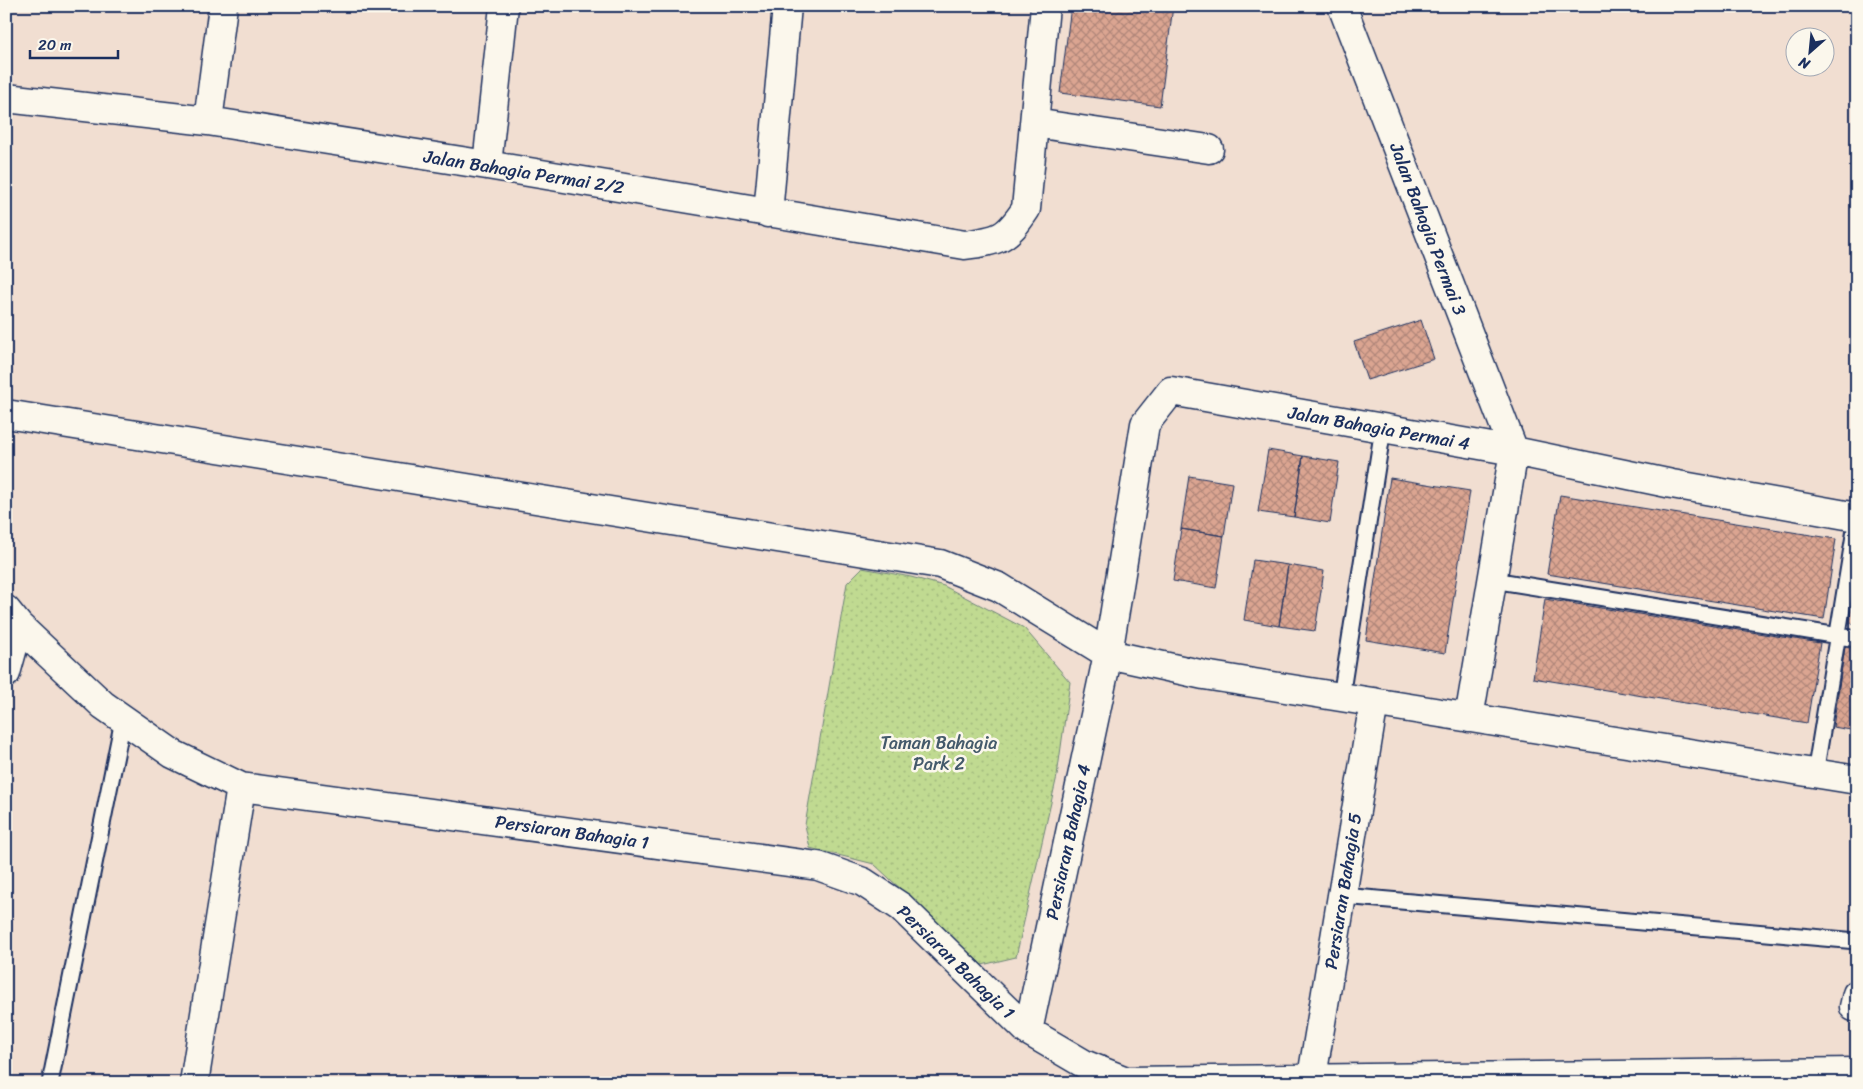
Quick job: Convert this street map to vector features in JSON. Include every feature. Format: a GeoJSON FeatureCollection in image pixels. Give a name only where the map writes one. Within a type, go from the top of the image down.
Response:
{"type":"FeatureCollection","features":[{"type":"Feature","properties":{"kind":"street"},"geometry":{"type":"LineString","coordinates":[[208,121],[223,6]]}},
{"type":"Feature","properties":{"kind":"street"},"geometry":{"type":"LineString","coordinates":[[487,165],[504,6]]}},
{"type":"Feature","properties":{"kind":"street"},"geometry":{"type":"LineString","coordinates":[[768,213],[787,6]]}},
{"type":"Feature","properties":{"kind":"street"},"geometry":{"type":"LineString","coordinates":[[1045,6],[1034,122],[1209,149]]}},
{"type":"Feature","properties":{"kind":"street","name":"Jalan Bahagia Permai 3"},"geometry":{"type":"LineString","coordinates":[[1342,6],[1514,452]]}},
{"type":"Feature","properties":{"kind":"street","name":"Jalan Bahagia Permai 2/2"},"geometry":{"type":"LineString","coordinates":[[6,98],[208,121],[487,165],[965,246],[995,241],[1014,228],[1026,209],[1034,122]]}},
{"type":"Feature","properties":{"kind":"street","name":"Jalan Bahagia Permai 4"},"geometry":{"type":"LineString","coordinates":[[1108,654],[1145,424],[1171,391],[1384,428],[1672,484],[1857,517]]}},
{"type":"Feature","properties":{"kind":"street"},"geometry":{"type":"LineString","coordinates":[[6,414],[940,564],[999,587],[1108,654],[1204,675],[1857,780]]}},
{"type":"Feature","properties":{"kind":"street"},"geometry":{"type":"LineString","coordinates":[[1470,718],[1514,452]]}},
{"type":"Feature","properties":{"kind":"street"},"geometry":{"type":"LineString","coordinates":[[6,673],[13,618]]}},
{"type":"Feature","properties":{"kind":"street","name":"Persiaran Bahagia 1"},"geometry":{"type":"LineString","coordinates":[[13,618],[103,705],[123,720],[172,754],[242,787],[818,866],[863,882],[901,907],[1028,1031],[1086,1065],[1125,1082]]}},
{"type":"Feature","properties":{"kind":"street","name":"Persiaran Bahagia 4"},"geometry":{"type":"LineString","coordinates":[[1028,1031],[1108,654]]}},
{"type":"Feature","properties":{"kind":"street","name":"Persiaran Bahagia 5"},"geometry":{"type":"LineString","coordinates":[[1311,1081],[1374,702]]}},
{"type":"Feature","properties":{"kind":"street"},"geometry":{"type":"LineString","coordinates":[[194,1083],[242,787]]}},
{"type":"Feature","properties":{"kind":"street"},"geometry":{"type":"LineString","coordinates":[[1125,1082],[1447,1080],[1857,1072]]}},
{"type":"Feature","properties":{"kind":"lane"},"geometry":{"type":"LineString","coordinates":[[1341,697],[1384,428]]}},
{"type":"Feature","properties":{"kind":"lane"},"geometry":{"type":"LineString","coordinates":[[1816,774],[1857,517]]}},
{"type":"Feature","properties":{"kind":"lane"},"geometry":{"type":"LineString","coordinates":[[1493,580],[1857,640]]}},
{"type":"Feature","properties":{"kind":"lane"},"geometry":{"type":"LineString","coordinates":[[50,1083],[123,720]]}},
{"type":"Feature","properties":{"kind":"lane"},"geometry":{"type":"LineString","coordinates":[[1343,896],[1857,941]]}},
{"type":"Feature","properties":{"kind":"green space","name":"Taman Bahagia Park 2"},"geometry":{"type":"Polygon","coordinates":[[[862,568],[911,577],[944,586],[1024,628],[1070,682],[1057,776],[1016,957],[982,965],[874,864],[810,848],[805,825],[847,583],[862,568]]]}},
{"type":"Feature","properties":{"kind":"building"},"geometry":{"type":"Polygon","coordinates":[[[1071,6],[1173,6],[1160,106],[1060,93],[1071,6]]]}},
{"type":"Feature","properties":{"kind":"building"},"geometry":{"type":"Polygon","coordinates":[[[1421,320],[1434,359],[1367,380],[1354,342],[1421,320]]]}},
{"type":"Feature","properties":{"kind":"building"},"geometry":{"type":"Polygon","coordinates":[[[1268,450],[1303,456],[1294,517],[1258,512],[1268,450]]]}},
{"type":"Feature","properties":{"kind":"building"},"geometry":{"type":"Polygon","coordinates":[[[1303,456],[1339,462],[1330,523],[1294,517],[1303,456]]]}},
{"type":"Feature","properties":{"kind":"building"},"geometry":{"type":"Polygon","coordinates":[[[1189,476],[1232,483],[1224,536],[1181,529],[1189,476]]]}},
{"type":"Feature","properties":{"kind":"building"},"geometry":{"type":"Polygon","coordinates":[[[1390,478],[1470,491],[1445,653],[1366,640],[1390,478]]]}},
{"type":"Feature","properties":{"kind":"building"},"geometry":{"type":"Polygon","coordinates":[[[1560,495],[1836,539],[1824,619],[1547,574],[1560,495]]]}},
{"type":"Feature","properties":{"kind":"building"},"geometry":{"type":"Polygon","coordinates":[[[1181,529],[1224,536],[1216,588],[1173,581],[1181,529]]]}},
{"type":"Feature","properties":{"kind":"building"},"geometry":{"type":"Polygon","coordinates":[[[1253,560],[1288,565],[1279,626],[1244,620],[1253,560]]]}},
{"type":"Feature","properties":{"kind":"building"},"geometry":{"type":"Polygon","coordinates":[[[1288,565],[1324,571],[1315,631],[1279,626],[1288,565]]]}},
{"type":"Feature","properties":{"kind":"building"},"geometry":{"type":"Polygon","coordinates":[[[1857,574],[1857,624],[1849,623],[1857,574]]]}},
{"type":"Feature","properties":{"kind":"building"},"geometry":{"type":"Polygon","coordinates":[[[1545,599],[1820,643],[1807,723],[1533,678],[1545,599]]]}},
{"type":"Feature","properties":{"kind":"building"},"geometry":{"type":"Polygon","coordinates":[[[1845,647],[1857,649],[1857,731],[1833,727],[1845,647]]]}}]}
